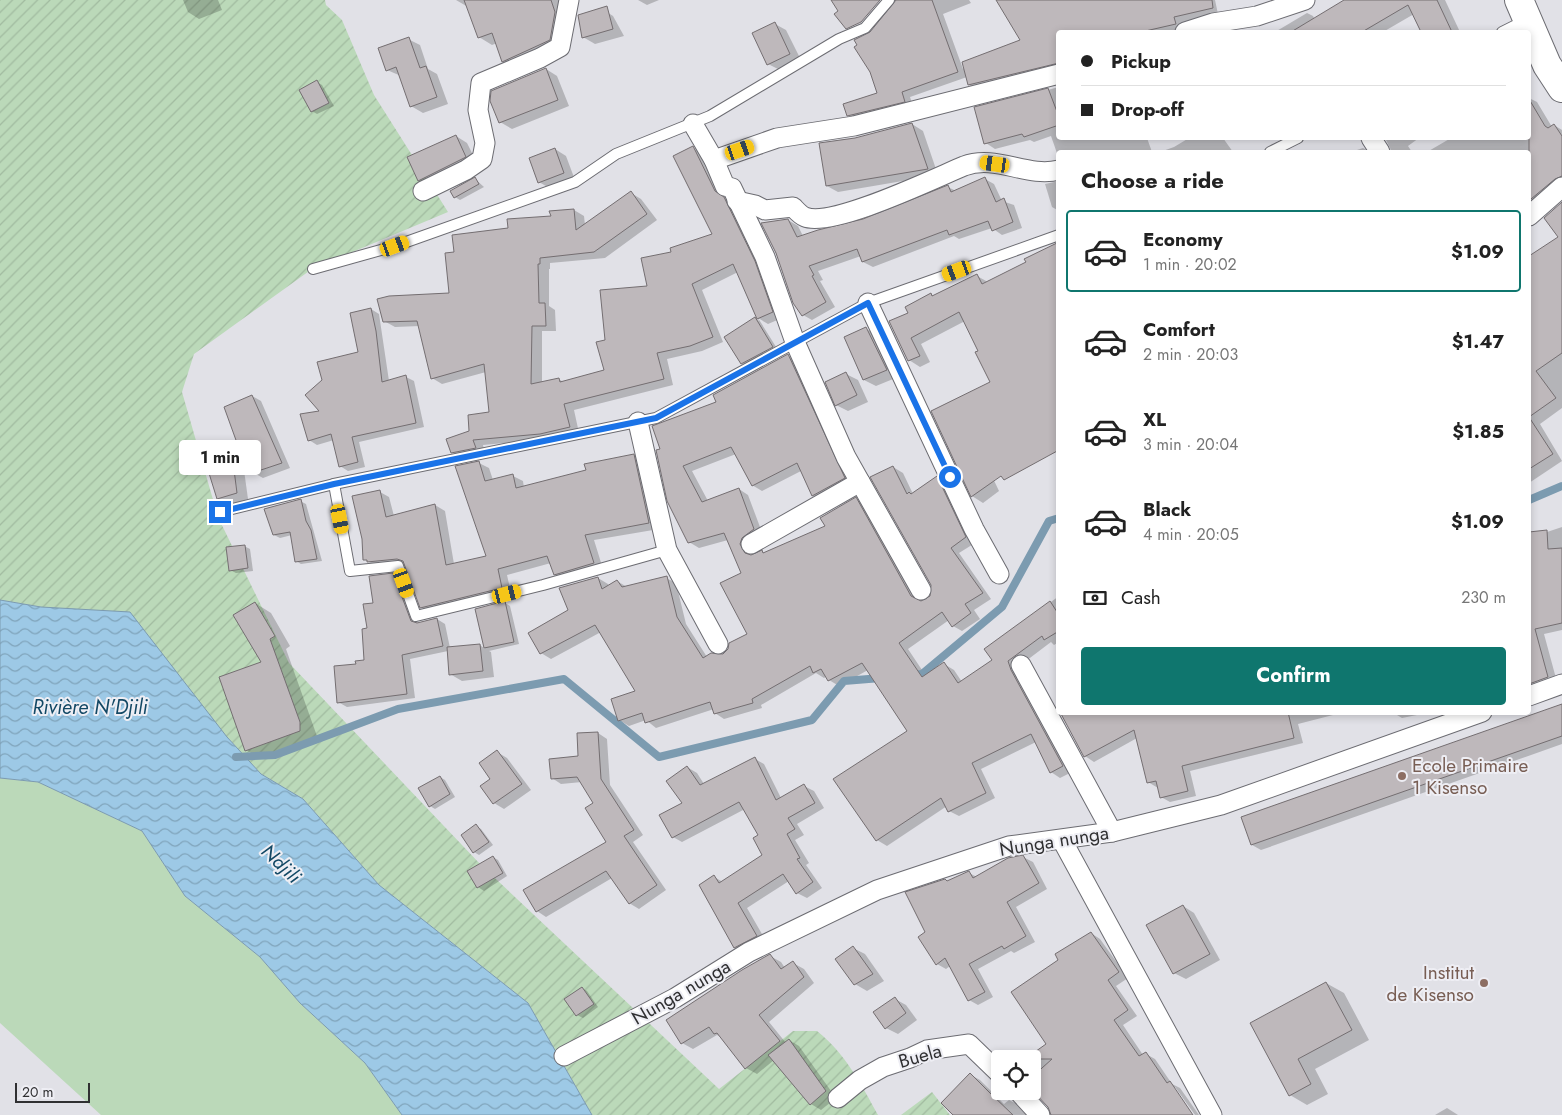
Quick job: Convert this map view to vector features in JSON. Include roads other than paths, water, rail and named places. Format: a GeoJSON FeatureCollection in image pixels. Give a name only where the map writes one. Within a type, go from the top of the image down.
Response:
{"type":"FeatureCollection","features":[{"type":"Feature","properties":{"kind":"street"},"geometry":{"type":"LineString","coordinates":[[423,190],[466,170],[482,159],[485,143],[478,110],[481,83],[540,58],[560,47],[569,0]]}},
{"type":"Feature","properties":{"kind":"street"},"geometry":{"type":"LineString","coordinates":[[1191,30],[1213,23],[1257,16],[1305,0]]}},
{"type":"Feature","properties":{"kind":"street"},"geometry":{"type":"LineString","coordinates":[[1522,10],[1554,60],[1562,88]]}},
{"type":"Feature","properties":{"kind":"street"},"geometry":{"type":"LineString","coordinates":[[714,160],[777,138],[854,126],[1056,75]]}},
{"type":"Feature","properties":{"kind":"street"},"geometry":{"type":"LineString","coordinates":[[693,124],[714,160],[725,186],[732,188],[765,257],[796,342],[846,457],[921,590]]}},
{"type":"Feature","properties":{"kind":"street"},"geometry":{"type":"LineString","coordinates":[[737,201],[755,204],[765,210],[792,207],[806,217],[819,217],[848,213],[966,166],[983,162],[1006,165],[1022,171],[1056,171]]}},
{"type":"Feature","properties":{"kind":"street"},"geometry":{"type":"LineString","coordinates":[[1531,214],[1562,187]]}},
{"type":"Feature","properties":{"kind":"street"},"geometry":{"type":"LineString","coordinates":[[868,303],[974,529],[999,574]]}},
{"type":"Feature","properties":{"kind":"street"},"geometry":{"type":"LineString","coordinates":[[638,422],[668,550],[718,644]]}},
{"type":"Feature","properties":{"kind":"street"},"geometry":{"type":"LineString","coordinates":[[751,544],[860,482]]}},
{"type":"Feature","properties":{"kind":"street"},"geometry":{"type":"LineString","coordinates":[[1022,665],[1112,832]]}},
{"type":"Feature","properties":{"kind":"street"},"geometry":{"type":"LineString","coordinates":[[1531,695],[1562,684]]}},
{"type":"Feature","properties":{"kind":"street","name":"Nunga nunga"},"geometry":{"type":"LineString","coordinates":[[564,1056],[675,998],[749,952],[877,890],[1009,846],[1112,832],[1221,805],[1474,715]]}},
{"type":"Feature","properties":{"kind":"street"},"geometry":{"type":"LineString","coordinates":[[1062,840],[1212,1115]]}},
{"type":"Feature","properties":{"kind":"street","name":"Buela"},"geometry":{"type":"LineString","coordinates":[[838,1098],[860,1080],[883,1066],[910,1058],[927,1050],[969,1044],[991,1065]]}},
{"type":"Feature","properties":{"kind":"street"},"geometry":{"type":"LineString","coordinates":[[1026,1100],[1040,1115]]}},
{"type":"Feature","properties":{"kind":"lane"},"geometry":{"type":"LineString","coordinates":[[313,269],[395,246],[575,182],[616,154],[693,124],[839,39],[864,28],[889,0]]}},
{"type":"Feature","properties":{"kind":"lane"},"geometry":{"type":"LineString","coordinates":[[1504,30],[1522,10]]}},
{"type":"Feature","properties":{"kind":"lane"},"geometry":{"type":"LineString","coordinates":[[1274,150],[1294,140]]}},
{"type":"Feature","properties":{"kind":"lane"},"geometry":{"type":"LineString","coordinates":[[220,512],[334,484],[638,422],[663,415],[868,303],[1056,236]]}},
{"type":"Feature","properties":{"kind":"lane"},"geometry":{"type":"LineString","coordinates":[[334,484],[350,571],[398,566],[416,616],[543,585],[668,550]]}},
{"type":"Feature","properties":{"kind":"water","name":"Rivière N'Djili"},"geometry":{"type":"Polygon","coordinates":[[[0,600],[41,607],[130,612],[227,737],[261,774],[303,799],[379,885],[528,1003],[592,1115],[402,1115],[365,1063],[300,1003],[260,957],[185,896],[142,831],[38,782],[0,778],[0,600]]]}},
{"type":"Feature","properties":{"kind":"waterway"},"geometry":{"type":"LineString","coordinates":[[1531,499],[1562,486]]}},
{"type":"Feature","properties":{"kind":"waterway"},"geometry":{"type":"LineString","coordinates":[[912,675],[922,674],[1002,607],[1049,521],[1056,519]]}},
{"type":"Feature","properties":{"kind":"waterway"},"geometry":{"type":"LineString","coordinates":[[236,757],[275,755],[398,709],[564,679],[659,757],[812,720],[844,681],[881,678]]}},
{"type":"Feature","properties":{"kind":"place","name":"Ecole Primaire 1 Kisenso"},"geometry":{"type":"Point","coordinates":[1402,776]}},
{"type":"Feature","properties":{"kind":"place","name":"Institut de Kisenso"},"geometry":{"type":"Point","coordinates":[1484,983]}},
{"type":"Feature","properties":{"kind":"water label","name":"Ndjili"},"geometry":{"type":"Point","coordinates":[281,864]}}]}
